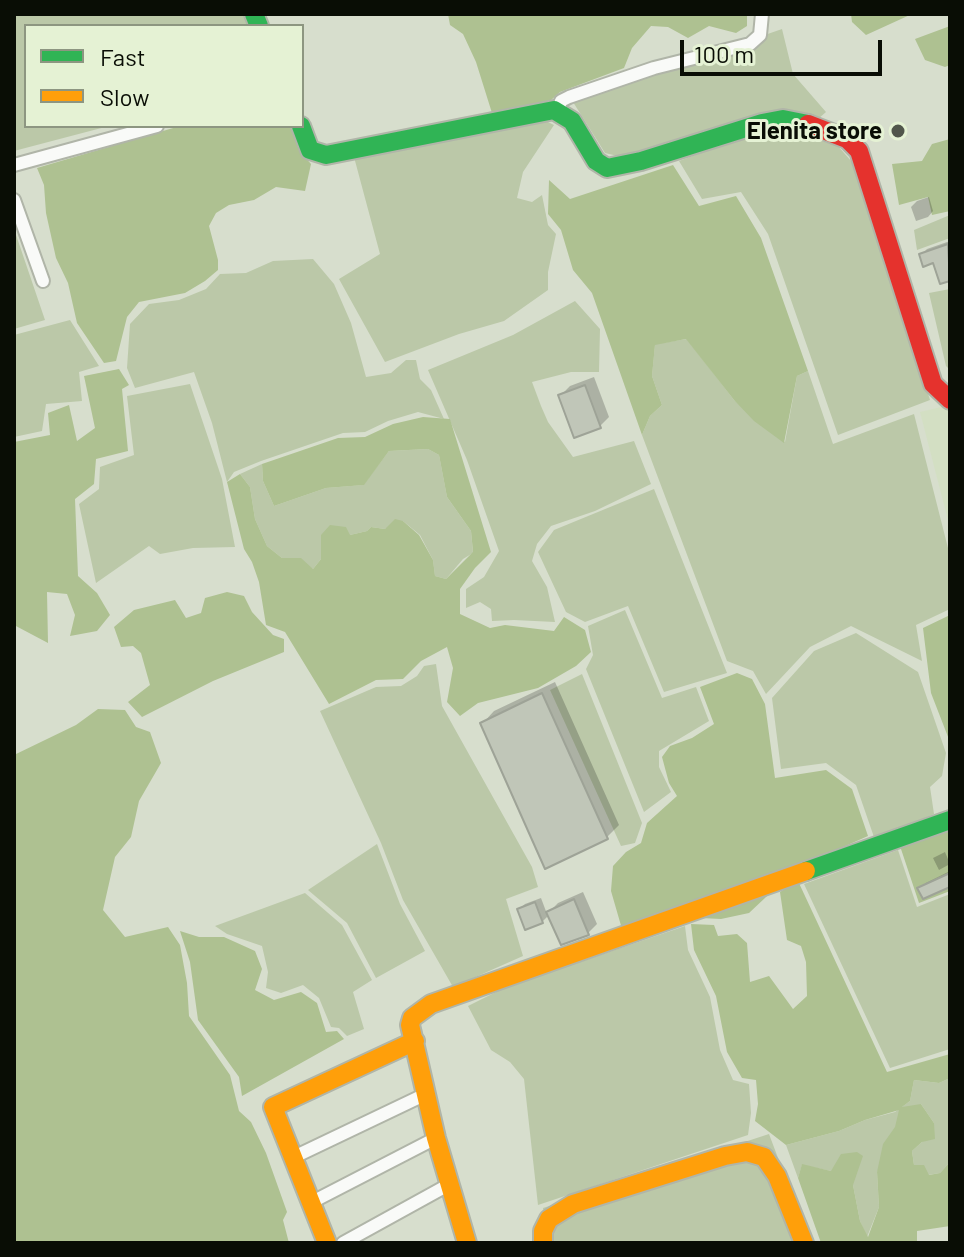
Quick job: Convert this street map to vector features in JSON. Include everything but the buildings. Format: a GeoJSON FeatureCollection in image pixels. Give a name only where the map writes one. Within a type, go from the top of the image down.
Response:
{"type":"FeatureCollection","features":[{"type":"Feature","properties":{"kind":"street"},"geometry":{"type":"LineString","coordinates":[[558,111],[561,101],[569,97],[654,68],[750,44],[760,35],[762,14]]}},
{"type":"Feature","properties":{"kind":"street"},"geometry":{"type":"LineString","coordinates":[[302,128],[310,150],[326,155],[543,110],[558,111],[572,121],[596,161],[607,168],[783,119],[801,122],[847,139],[864,161],[933,384],[950,400]]}},
{"type":"Feature","properties":{"kind":"street"},"geometry":{"type":"LineString","coordinates":[[14,165],[150,128]]}},
{"type":"Feature","properties":{"kind":"street"},"geometry":{"type":"LineString","coordinates":[[14,200],[43,281]]}},
{"type":"Feature","properties":{"kind":"street"},"geometry":{"type":"LineString","coordinates":[[464,1242],[436,1138],[410,1025],[412,1018],[431,1004],[950,820]]}},
{"type":"Feature","properties":{"kind":"street"},"geometry":{"type":"LineString","coordinates":[[327,1243],[273,1107],[415,1041]]}},
{"type":"Feature","properties":{"kind":"street"},"geometry":{"type":"LineString","coordinates":[[294,1157],[426,1094]]}},
{"type":"Feature","properties":{"kind":"street"},"geometry":{"type":"LineString","coordinates":[[312,1202],[436,1138]]}},
{"type":"Feature","properties":{"kind":"street"},"geometry":{"type":"LineString","coordinates":[[543,1243],[543,1231],[549,1219],[573,1204],[725,1156],[747,1152],[764,1157],[777,1176],[804,1243]]}},
{"type":"Feature","properties":{"kind":"street"},"geometry":{"type":"LineString","coordinates":[[343,1243],[450,1184]]}},
{"type":"Feature","properties":{"kind":"shaded area"},"geometry":{"type":"Polygon","coordinates":[[[14,14],[245,14],[248,24],[24,24],[24,128],[101,128],[14,151],[14,14]]]}},
{"type":"Feature","properties":{"kind":"shaded area"},"geometry":{"type":"Polygon","coordinates":[[[782,29],[793,74],[826,112],[818,119],[775,112],[622,157],[605,153],[573,102],[782,29]]]}},
{"type":"Feature","properties":{"kind":"shaded area"},"geometry":{"type":"Polygon","coordinates":[[[540,118],[554,125],[523,172],[517,198],[532,202],[542,195],[548,225],[556,234],[548,272],[548,290],[504,321],[385,362],[339,279],[380,254],[354,157],[540,118]]]}},
{"type":"Feature","properties":{"kind":"shaded area"},"geometry":{"type":"Polygon","coordinates":[[[790,131],[838,146],[858,169],[930,400],[838,435],[768,234],[741,192],[702,199],[679,161],[750,135],[790,131]]]}},
{"type":"Feature","properties":{"kind":"shaded area"},"geometry":{"type":"Polygon","coordinates":[[[950,215],[950,238],[917,250],[914,230],[950,215]]]}},
{"type":"Feature","properties":{"kind":"shaded area"},"geometry":{"type":"Polygon","coordinates":[[[14,229],[45,320],[14,329],[14,229]]]}},
{"type":"Feature","properties":{"kind":"shaded area"},"geometry":{"type":"Polygon","coordinates":[[[313,259],[334,284],[351,323],[366,377],[391,373],[406,360],[416,360],[420,379],[431,390],[444,419],[418,412],[365,432],[343,433],[234,472],[227,482],[212,423],[194,372],[135,388],[127,368],[130,324],[149,304],[179,300],[206,289],[220,274],[246,273],[273,261],[313,259]]]}},
{"type":"Feature","properties":{"kind":"shaded area"},"geometry":{"type":"Polygon","coordinates":[[[950,289],[950,370],[946,366],[929,293],[950,289]]]}},
{"type":"Feature","properties":{"kind":"shaded area"},"geometry":{"type":"Polygon","coordinates":[[[575,301],[600,329],[599,372],[571,372],[532,382],[541,406],[548,422],[573,457],[634,441],[651,484],[595,511],[551,526],[537,544],[532,561],[547,587],[555,622],[492,621],[491,609],[480,602],[466,608],[466,589],[484,577],[499,551],[467,460],[428,370],[513,335],[575,301]]]}},
{"type":"Feature","properties":{"kind":"shaded area"},"geometry":{"type":"Polygon","coordinates":[[[70,320],[99,366],[79,372],[82,401],[46,404],[42,431],[14,437],[14,335],[70,320]]]}},
{"type":"Feature","properties":{"kind":"shaded area"},"geometry":{"type":"Polygon","coordinates":[[[687,339],[734,400],[785,442],[797,376],[808,371],[833,444],[914,414],[950,556],[950,609],[916,625],[922,661],[851,626],[810,647],[766,694],[753,671],[727,661],[642,435],[650,416],[662,405],[652,376],[655,344],[687,339]]]}},
{"type":"Feature","properties":{"kind":"shaded area"},"geometry":{"type":"Polygon","coordinates":[[[190,384],[222,479],[235,547],[193,548],[160,554],[149,546],[96,583],[79,504],[99,489],[100,467],[134,455],[127,396],[190,384]]]}},
{"type":"Feature","properties":{"kind":"shaded area"},"geometry":{"type":"Polygon","coordinates":[[[950,405],[950,528],[920,412],[950,405]]]}},
{"type":"Feature","properties":{"kind":"shaded area"},"geometry":{"type":"Polygon","coordinates":[[[428,449],[439,455],[447,497],[471,531],[473,553],[463,559],[446,579],[435,576],[433,560],[420,535],[403,521],[385,529],[371,527],[350,535],[321,535],[321,559],[313,569],[282,558],[267,546],[255,519],[250,487],[240,474],[262,464],[263,481],[274,506],[326,488],[363,485],[389,451],[428,449]]]}},
{"type":"Feature","properties":{"kind":"shaded area"},"geometry":{"type":"Polygon","coordinates":[[[654,489],[727,673],[664,692],[628,606],[585,622],[566,612],[538,552],[554,530],[654,489]]]}},
{"type":"Feature","properties":{"kind":"shaded area"},"geometry":{"type":"Polygon","coordinates":[[[625,610],[662,698],[696,687],[709,721],[659,751],[659,767],[671,792],[644,812],[586,669],[593,655],[588,626],[625,610]]]}},
{"type":"Feature","properties":{"kind":"shaded area"},"geometry":{"type":"Polygon","coordinates":[[[856,633],[918,672],[946,753],[942,776],[930,787],[934,814],[875,840],[856,785],[826,763],[781,769],[772,698],[814,651],[856,633]]]}},
{"type":"Feature","properties":{"kind":"shaded area"},"geometry":{"type":"Polygon","coordinates":[[[436,664],[442,706],[532,867],[538,887],[506,899],[523,956],[453,987],[403,900],[381,843],[320,711],[376,687],[401,686],[417,676],[424,666],[436,664]]]}},
{"type":"Feature","properties":{"kind":"shaded area"},"geometry":{"type":"Polygon","coordinates":[[[582,674],[642,823],[635,843],[621,846],[550,690],[582,674]]]}},
{"type":"Feature","properties":{"kind":"shaded area"},"geometry":{"type":"Polygon","coordinates":[[[377,844],[400,904],[425,951],[376,978],[347,923],[308,890],[377,844]]]}},
{"type":"Feature","properties":{"kind":"shaded area"},"geometry":{"type":"Polygon","coordinates":[[[898,850],[917,907],[950,894],[950,1049],[890,1068],[804,884],[898,850]]]}},
{"type":"Feature","properties":{"kind":"shaded area"},"geometry":{"type":"Polygon","coordinates":[[[305,893],[342,925],[372,980],[353,992],[364,1029],[347,1036],[339,1028],[331,1027],[319,998],[303,985],[281,993],[266,988],[268,972],[262,946],[227,934],[215,926],[305,893]]]}},
{"type":"Feature","properties":{"kind":"shaded area"},"geometry":{"type":"Polygon","coordinates":[[[685,926],[688,950],[710,997],[720,1050],[733,1080],[749,1084],[751,1113],[748,1135],[538,1205],[524,1079],[510,1062],[491,1050],[468,1006],[504,988],[685,926]]]}},
{"type":"Feature","properties":{"kind":"shaded area"},"geometry":{"type":"Polygon","coordinates":[[[950,1078],[950,1162],[940,1173],[928,1175],[914,1165],[912,1151],[934,1123],[921,1104],[877,1172],[879,1207],[867,1237],[860,1221],[853,1185],[831,1171],[802,1165],[798,1178],[786,1145],[895,1112],[910,1101],[914,1080],[939,1083],[950,1078]]]}},
{"type":"Feature","properties":{"kind":"shaded area"},"geometry":{"type":"Polygon","coordinates":[[[769,1134],[810,1243],[550,1243],[543,1208],[769,1134]]]}},
{"type":"Feature","properties":{"kind":"green space"},"geometry":{"type":"Polygon","coordinates":[[[448,14],[747,14],[747,26],[736,33],[709,26],[688,38],[668,27],[651,26],[632,48],[624,68],[560,92],[550,101],[492,113],[476,62],[463,34],[450,25],[448,14]]]}},
{"type":"Feature","properties":{"kind":"green space"},"geometry":{"type":"Polygon","coordinates":[[[851,14],[912,14],[866,35],[852,22],[851,14]]]}},
{"type":"Feature","properties":{"kind":"green space"},"geometry":{"type":"Polygon","coordinates":[[[950,26],[950,65],[945,67],[925,60],[915,39],[950,26]]]}},
{"type":"Feature","properties":{"kind":"green space"},"geometry":{"type":"Polygon","coordinates":[[[173,128],[295,128],[303,155],[311,164],[305,191],[276,187],[254,200],[229,205],[216,213],[209,226],[218,270],[185,293],[139,302],[127,317],[116,361],[104,363],[77,323],[68,283],[56,258],[46,213],[44,185],[37,168],[173,128]]]}},
{"type":"Feature","properties":{"kind":"green space"},"geometry":{"type":"Polygon","coordinates":[[[950,139],[950,211],[932,215],[928,197],[899,205],[892,164],[922,161],[932,144],[950,139]]]}},
{"type":"Feature","properties":{"kind":"green space"},"geometry":{"type":"Polygon","coordinates":[[[673,165],[699,206],[736,196],[761,238],[808,371],[797,376],[784,443],[754,421],[734,400],[686,339],[655,345],[652,376],[662,405],[650,416],[642,435],[592,293],[573,270],[561,230],[548,214],[549,180],[570,199],[673,165]]]}},
{"type":"Feature","properties":{"kind":"green space"},"geometry":{"type":"Polygon","coordinates":[[[119,369],[129,385],[122,389],[128,451],[96,459],[94,484],[75,499],[78,576],[97,593],[110,615],[97,631],[70,636],[75,615],[67,594],[47,592],[48,643],[14,625],[14,442],[50,435],[48,413],[69,405],[77,441],[95,428],[84,376],[119,369]]]}},
{"type":"Feature","properties":{"kind":"green space"},"geometry":{"type":"Polygon","coordinates":[[[423,417],[450,419],[491,552],[460,589],[460,614],[490,628],[505,625],[554,631],[564,617],[585,630],[591,652],[576,666],[538,688],[478,703],[460,716],[447,702],[453,668],[447,647],[421,661],[403,679],[376,680],[329,704],[285,632],[266,625],[259,582],[244,549],[227,482],[240,474],[250,487],[255,519],[267,546],[282,558],[301,558],[313,569],[321,559],[321,535],[330,525],[346,527],[350,535],[371,527],[385,529],[395,519],[403,521],[419,535],[433,560],[435,576],[446,579],[473,552],[471,531],[447,497],[439,455],[428,449],[389,451],[364,485],[326,488],[274,506],[263,481],[262,464],[338,438],[365,437],[393,424],[423,417]]]}},
{"type":"Feature","properties":{"kind":"green space"},"geometry":{"type":"Polygon","coordinates":[[[227,592],[244,596],[252,612],[273,635],[284,639],[284,652],[213,681],[142,717],[128,702],[150,685],[141,653],[133,646],[121,647],[114,627],[134,610],[175,600],[186,618],[201,613],[205,598],[227,592]]]}},
{"type":"Feature","properties":{"kind":"green space"},"geometry":{"type":"Polygon","coordinates":[[[950,615],[950,742],[931,693],[923,628],[950,615]]]}},
{"type":"Feature","properties":{"kind":"green space"},"geometry":{"type":"Polygon","coordinates":[[[737,673],[752,679],[765,704],[775,778],[826,770],[852,789],[868,836],[798,867],[749,913],[721,919],[701,918],[689,906],[622,929],[611,891],[613,866],[626,852],[641,843],[647,823],[677,796],[669,783],[662,757],[670,746],[692,738],[714,724],[700,687],[737,673]]]}},
{"type":"Feature","properties":{"kind":"green space"},"geometry":{"type":"Polygon","coordinates":[[[98,709],[125,710],[136,727],[150,732],[161,763],[139,801],[131,837],[115,857],[103,910],[125,937],[168,927],[180,945],[189,1016],[230,1075],[239,1111],[251,1122],[266,1153],[287,1212],[283,1220],[289,1243],[14,1243],[14,755],[76,725],[98,709]]]}},
{"type":"Feature","properties":{"kind":"green space"},"geometry":{"type":"Polygon","coordinates":[[[950,829],[950,891],[919,903],[900,846],[950,829]]]}},
{"type":"Feature","properties":{"kind":"green space"},"geometry":{"type":"Polygon","coordinates":[[[798,881],[887,1072],[950,1054],[950,1078],[939,1083],[914,1080],[910,1101],[902,1107],[921,1104],[934,1123],[935,1139],[922,1142],[912,1151],[914,1165],[924,1165],[929,1175],[940,1173],[950,1162],[950,1226],[917,1231],[917,1243],[821,1243],[798,1178],[802,1164],[831,1171],[841,1154],[857,1152],[863,1156],[853,1185],[860,1221],[868,1237],[879,1207],[877,1172],[883,1144],[895,1127],[899,1110],[786,1145],[755,1121],[758,1104],[756,1080],[742,1078],[727,1052],[716,996],[694,950],[691,924],[714,925],[718,936],[737,934],[747,943],[750,982],[769,976],[793,1009],[807,996],[806,962],[801,946],[787,940],[780,892],[798,881]]]}},
{"type":"Feature","properties":{"kind":"green space"},"geometry":{"type":"Polygon","coordinates":[[[180,931],[199,937],[224,937],[255,951],[262,969],[255,990],[274,1000],[301,992],[317,1003],[326,1032],[337,1031],[344,1039],[242,1096],[239,1077],[198,1020],[190,962],[180,931]]]}},
{"type":"Feature","properties":{"kind":"traffic: fast"},"geometry":{"type":"LineString","coordinates":[[254,14],[258,24]]}},
{"type":"Feature","properties":{"kind":"traffic: fast"},"geometry":{"type":"LineString","coordinates":[[302,128],[310,150],[326,155],[554,110],[572,121],[596,161],[607,168],[641,161],[762,123],[783,119],[808,124]]}},
{"type":"Feature","properties":{"kind":"traffic: fast"},"geometry":{"type":"LineString","coordinates":[[806,871],[950,820]]}},
{"type":"Feature","properties":{"kind":"traffic: slow"},"geometry":{"type":"LineString","coordinates":[[467,1243],[436,1138],[410,1025],[412,1018],[431,1004],[806,871]]}},
{"type":"Feature","properties":{"kind":"traffic: slow"},"geometry":{"type":"LineString","coordinates":[[327,1243],[273,1107],[415,1041]]}},
{"type":"Feature","properties":{"kind":"traffic: slow"},"geometry":{"type":"LineString","coordinates":[[543,1243],[543,1231],[549,1219],[573,1204],[725,1156],[747,1152],[764,1157],[777,1176],[804,1243]]}},
{"type":"Feature","properties":{"kind":"traffic: jam"},"geometry":{"type":"LineString","coordinates":[[808,124],[847,139],[859,151],[933,384],[950,400]]}},
{"type":"Feature","properties":{"kind":"place","name":"Elenita store"},"geometry":{"type":"Point","coordinates":[898,131]}}]}
